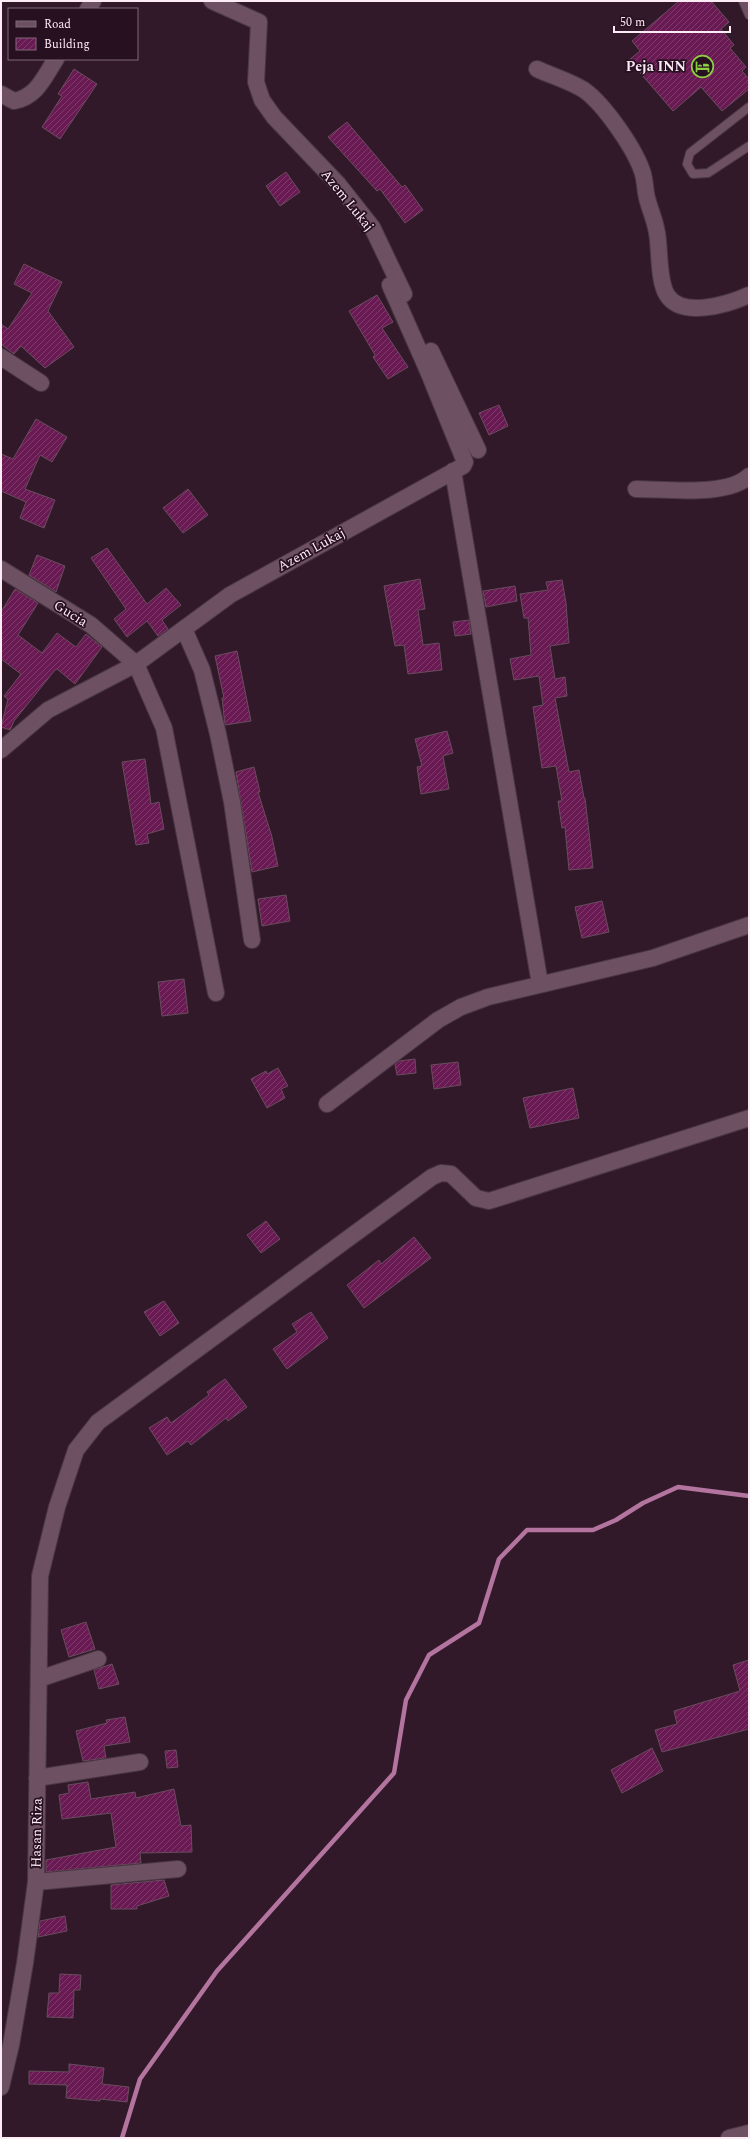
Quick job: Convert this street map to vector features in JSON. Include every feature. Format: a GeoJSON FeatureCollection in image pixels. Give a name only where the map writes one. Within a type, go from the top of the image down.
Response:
{"type":"FeatureCollection","features":[{"type":"Feature","properties":{"kind":"street","name":"Azem Lukaj"},"geometry":{"type":"LineString","coordinates":[[212,1],[259,22],[256,82],[262,100],[274,117],[338,184],[372,227],[478,450]]}},
{"type":"Feature","properties":{"kind":"street"},"geometry":{"type":"LineString","coordinates":[[1,94],[14,102],[26,99],[34,93],[55,60]]}},
{"type":"Feature","properties":{"kind":"street"},"geometry":{"type":"LineString","coordinates":[[537,69],[583,90],[601,106],[627,143],[643,173],[647,198],[656,221],[659,262],[667,295],[678,306],[697,308],[730,303],[749,295]]}},
{"type":"Feature","properties":{"kind":"street","name":"Azem Lukaj"},"geometry":{"type":"LineString","coordinates":[[1,750],[48,710],[136,664],[241,589],[463,466],[465,462],[451,433],[428,371],[390,285]]}},
{"type":"Feature","properties":{"kind":"street"},"geometry":{"type":"LineString","coordinates":[[1,357],[41,382]]}},
{"type":"Feature","properties":{"kind":"street"},"geometry":{"type":"LineString","coordinates":[[453,471],[540,984]]}},
{"type":"Feature","properties":{"kind":"street"},"geometry":{"type":"LineString","coordinates":[[636,489],[720,488],[743,482],[749,476]]}},
{"type":"Feature","properties":{"kind":"street","name":"Gucia"},"geometry":{"type":"LineString","coordinates":[[1,569],[91,625],[136,664]]}},
{"type":"Feature","properties":{"kind":"street"},"geometry":{"type":"LineString","coordinates":[[184,630],[202,670],[218,734],[232,802],[252,940]]}},
{"type":"Feature","properties":{"kind":"street"},"geometry":{"type":"LineString","coordinates":[[136,664],[164,728],[216,993]]}},
{"type":"Feature","properties":{"kind":"street"},"geometry":{"type":"LineString","coordinates":[[327,1104],[438,1020],[488,997],[653,958],[749,924]]}},
{"type":"Feature","properties":{"kind":"street","name":"Hasan Riza"},"geometry":{"type":"LineString","coordinates":[[1,2087],[11,2045],[25,1964],[36,1882],[40,1576],[57,1507],[76,1450],[98,1422],[432,1177],[441,1173],[451,1174],[476,1198],[489,1201],[749,1118]]}},
{"type":"Feature","properties":{"kind":"street"},"geometry":{"type":"LineString","coordinates":[[39,1679],[98,1659]]}},
{"type":"Feature","properties":{"kind":"street"},"geometry":{"type":"LineString","coordinates":[[37,1778],[140,1762]]}},
{"type":"Feature","properties":{"kind":"street"},"geometry":{"type":"LineString","coordinates":[[36,1882],[178,1869]]}},
{"type":"Feature","properties":{"kind":"street"},"geometry":{"type":"LineString","coordinates":[[728,2138],[749,2133]]}},
{"type":"Feature","properties":{"kind":"lane"},"geometry":{"type":"LineString","coordinates":[[743,1],[749,15]]}},
{"type":"Feature","properties":{"kind":"lane"},"geometry":{"type":"LineString","coordinates":[[749,107],[690,153],[687,164],[693,174],[708,173],[749,146]]}},
{"type":"Feature","properties":{"kind":"building"},"geometry":{"type":"Polygon","coordinates":[[[679,1],[711,1],[729,22],[721,29],[734,45],[730,48],[746,67],[742,71],[749,79],[749,89],[722,111],[701,87],[673,111],[629,60],[640,51],[632,41],[679,1]]]}},
{"type":"Feature","properties":{"kind":"building"},"geometry":{"type":"Polygon","coordinates":[[[74,69],[97,84],[60,139],[42,127],[62,96],[58,94],[74,69]]]}},
{"type":"Feature","properties":{"kind":"building"},"geometry":{"type":"Polygon","coordinates":[[[347,122],[402,187],[405,185],[423,210],[405,223],[380,189],[377,191],[328,137],[347,122]]]}},
{"type":"Feature","properties":{"kind":"building"},"geometry":{"type":"Polygon","coordinates":[[[286,172],[300,192],[280,206],[266,186],[286,172]]]}},
{"type":"Feature","properties":{"kind":"building"},"geometry":{"type":"Polygon","coordinates":[[[24,264],[62,282],[48,311],[74,347],[45,368],[21,346],[14,354],[1,344],[1,324],[8,329],[32,293],[14,284],[24,264]]]}},
{"type":"Feature","properties":{"kind":"building"},"geometry":{"type":"Polygon","coordinates":[[[377,295],[393,322],[382,328],[408,367],[388,379],[373,357],[375,355],[349,311],[377,295]]]}},
{"type":"Feature","properties":{"kind":"building"},"geometry":{"type":"Polygon","coordinates":[[[499,405],[508,426],[489,435],[479,413],[499,405]]]}},
{"type":"Feature","properties":{"kind":"building"},"geometry":{"type":"Polygon","coordinates":[[[36,419],[67,437],[52,462],[40,455],[25,489],[55,500],[44,528],[20,518],[26,502],[1,491],[1,454],[13,459],[36,419]]]}},
{"type":"Feature","properties":{"kind":"building"},"geometry":{"type":"Polygon","coordinates":[[[188,489],[208,515],[183,533],[163,508],[188,489]]]}},
{"type":"Feature","properties":{"kind":"building"},"geometry":{"type":"Polygon","coordinates":[[[107,548],[147,604],[166,588],[181,605],[162,620],[168,629],[158,636],[147,621],[127,637],[114,619],[126,609],[91,558],[107,548]]]}},
{"type":"Feature","properties":{"kind":"building"},"geometry":{"type":"Polygon","coordinates":[[[37,555],[65,566],[56,592],[29,575],[37,555]]]}},
{"type":"Feature","properties":{"kind":"building"},"geometry":{"type":"Polygon","coordinates":[[[420,579],[425,609],[418,610],[423,645],[439,643],[442,670],[408,674],[404,645],[395,646],[384,586],[420,579]]]}},
{"type":"Feature","properties":{"kind":"building"},"geometry":{"type":"Polygon","coordinates":[[[562,580],[566,603],[569,643],[550,646],[555,679],[565,677],[567,696],[555,698],[569,772],[579,770],[585,798],[593,868],[569,870],[565,827],[562,828],[558,801],[562,801],[556,766],[542,768],[533,707],[543,705],[539,676],[514,680],[510,659],[531,655],[528,618],[524,618],[520,594],[548,590],[546,582],[562,580]]]}},
{"type":"Feature","properties":{"kind":"building"},"geometry":{"type":"Polygon","coordinates":[[[515,586],[517,601],[486,607],[483,591],[515,586]]]}},
{"type":"Feature","properties":{"kind":"building"},"geometry":{"type":"Polygon","coordinates":[[[15,589],[38,603],[18,635],[42,653],[57,633],[76,647],[86,634],[102,647],[75,684],[57,669],[55,670],[14,721],[10,730],[1,727],[8,699],[4,696],[21,674],[1,659],[1,612],[15,589]]]}},
{"type":"Feature","properties":{"kind":"building"},"geometry":{"type":"Polygon","coordinates":[[[469,620],[471,634],[455,636],[453,622],[469,620]]]}},
{"type":"Feature","properties":{"kind":"building"},"geometry":{"type":"Polygon","coordinates":[[[237,651],[251,721],[225,725],[222,698],[224,698],[215,656],[237,651]]]}},
{"type":"Feature","properties":{"kind":"building"},"geometry":{"type":"Polygon","coordinates":[[[447,731],[453,753],[443,756],[449,789],[421,794],[417,767],[422,766],[415,739],[447,731]]]}},
{"type":"Feature","properties":{"kind":"building"},"geometry":{"type":"Polygon","coordinates":[[[145,759],[151,804],[159,802],[164,829],[147,834],[149,843],[136,845],[122,762],[145,759]]]}},
{"type":"Feature","properties":{"kind":"building"},"geometry":{"type":"Polygon","coordinates":[[[254,767],[260,792],[258,792],[272,837],[278,866],[252,872],[236,772],[254,767]]]}},
{"type":"Feature","properties":{"kind":"building"},"geometry":{"type":"Polygon","coordinates":[[[286,895],[290,921],[262,926],[258,899],[286,895]]]}},
{"type":"Feature","properties":{"kind":"building"},"geometry":{"type":"Polygon","coordinates":[[[602,901],[609,932],[582,938],[575,907],[602,901]]]}},
{"type":"Feature","properties":{"kind":"building"},"geometry":{"type":"Polygon","coordinates":[[[184,979],[188,1013],[162,1016],[158,982],[184,979]]]}},
{"type":"Feature","properties":{"kind":"building"},"geometry":{"type":"Polygon","coordinates":[[[415,1059],[416,1073],[397,1075],[395,1064],[399,1061],[415,1059]]]}},
{"type":"Feature","properties":{"kind":"building"},"geometry":{"type":"Polygon","coordinates":[[[458,1062],[461,1085],[434,1089],[431,1065],[458,1062]]]}},
{"type":"Feature","properties":{"kind":"building"},"geometry":{"type":"Polygon","coordinates":[[[278,1068],[288,1086],[281,1089],[285,1098],[267,1108],[251,1079],[266,1071],[267,1074],[278,1068]]]}},
{"type":"Feature","properties":{"kind":"building"},"geometry":{"type":"Polygon","coordinates":[[[573,1088],[579,1118],[530,1128],[523,1098],[573,1088]]]}},
{"type":"Feature","properties":{"kind":"building"},"geometry":{"type":"Polygon","coordinates":[[[266,1221],[280,1239],[261,1253],[247,1235],[266,1221]]]}},
{"type":"Feature","properties":{"kind":"building"},"geometry":{"type":"Polygon","coordinates":[[[414,1237],[431,1258],[364,1308],[347,1285],[379,1260],[381,1264],[414,1237]]]}},
{"type":"Feature","properties":{"kind":"building"},"geometry":{"type":"Polygon","coordinates":[[[164,1301],[179,1323],[160,1336],[144,1312],[164,1301]]]}},
{"type":"Feature","properties":{"kind":"building"},"geometry":{"type":"Polygon","coordinates":[[[311,1312],[328,1338],[287,1369],[273,1349],[297,1332],[292,1324],[311,1312]]]}},
{"type":"Feature","properties":{"kind":"building"},"geometry":{"type":"Polygon","coordinates":[[[225,1379],[247,1407],[228,1421],[226,1418],[191,1445],[188,1441],[167,1455],[149,1428],[167,1417],[171,1423],[209,1395],[207,1392],[225,1379]]]}},
{"type":"Feature","properties":{"kind":"building"},"geometry":{"type":"Polygon","coordinates":[[[86,1622],[95,1649],[69,1657],[61,1630],[86,1622]]]}},
{"type":"Feature","properties":{"kind":"building"},"geometry":{"type":"Polygon","coordinates":[[[749,1660],[749,1729],[662,1752],[655,1730],[677,1724],[674,1711],[740,1691],[733,1665],[749,1660]]]}},
{"type":"Feature","properties":{"kind":"building"},"geometry":{"type":"Polygon","coordinates":[[[112,1664],[119,1684],[99,1689],[94,1670],[112,1664]]]}},
{"type":"Feature","properties":{"kind":"building"},"geometry":{"type":"Polygon","coordinates":[[[125,1717],[130,1742],[104,1746],[106,1758],[83,1761],[76,1731],[107,1723],[106,1720],[125,1717]]]}},
{"type":"Feature","properties":{"kind":"building"},"geometry":{"type":"Polygon","coordinates":[[[652,1748],[663,1771],[622,1793],[611,1770],[652,1748]]]}},
{"type":"Feature","properties":{"kind":"building"},"geometry":{"type":"Polygon","coordinates":[[[176,1750],[178,1767],[167,1768],[165,1751],[176,1750]]]}},
{"type":"Feature","properties":{"kind":"building"},"geometry":{"type":"Polygon","coordinates":[[[88,1782],[91,1799],[135,1792],[136,1798],[174,1789],[181,1826],[191,1825],[192,1852],[140,1853],[141,1863],[46,1872],[46,1860],[116,1847],[111,1813],[62,1819],[59,1795],[69,1793],[68,1785],[88,1782]]]}},
{"type":"Feature","properties":{"kind":"building"},"geometry":{"type":"Polygon","coordinates":[[[164,1880],[169,1896],[137,1906],[137,1909],[111,1909],[111,1885],[164,1880]]]}},
{"type":"Feature","properties":{"kind":"building"},"geometry":{"type":"Polygon","coordinates":[[[65,1916],[67,1931],[38,1937],[40,1921],[65,1916]]]}},
{"type":"Feature","properties":{"kind":"building"},"geometry":{"type":"Polygon","coordinates":[[[60,1974],[81,1975],[80,1990],[74,1990],[73,2018],[47,2017],[49,1993],[59,1993],[60,1974]]]}},
{"type":"Feature","properties":{"kind":"building"},"geometry":{"type":"Polygon","coordinates":[[[69,2064],[104,2068],[102,2084],[129,2087],[127,2102],[100,2099],[100,2101],[66,2098],[67,2085],[29,2084],[29,2071],[69,2072],[69,2064]]]}},
{"type":"Feature","properties":{"kind":"waterway"},"geometry":{"type":"LineString","coordinates":[[122,2138],[140,2079],[217,1971],[394,1773],[406,1700],[429,1655],[479,1623],[499,1559],[527,1530],[593,1530],[616,1520],[643,1503],[678,1487],[749,1496]]}},
{"type":"Feature","properties":{"kind":"place","name":"Peja INN"},"geometry":{"type":"Point","coordinates":[702,66]}}]}
